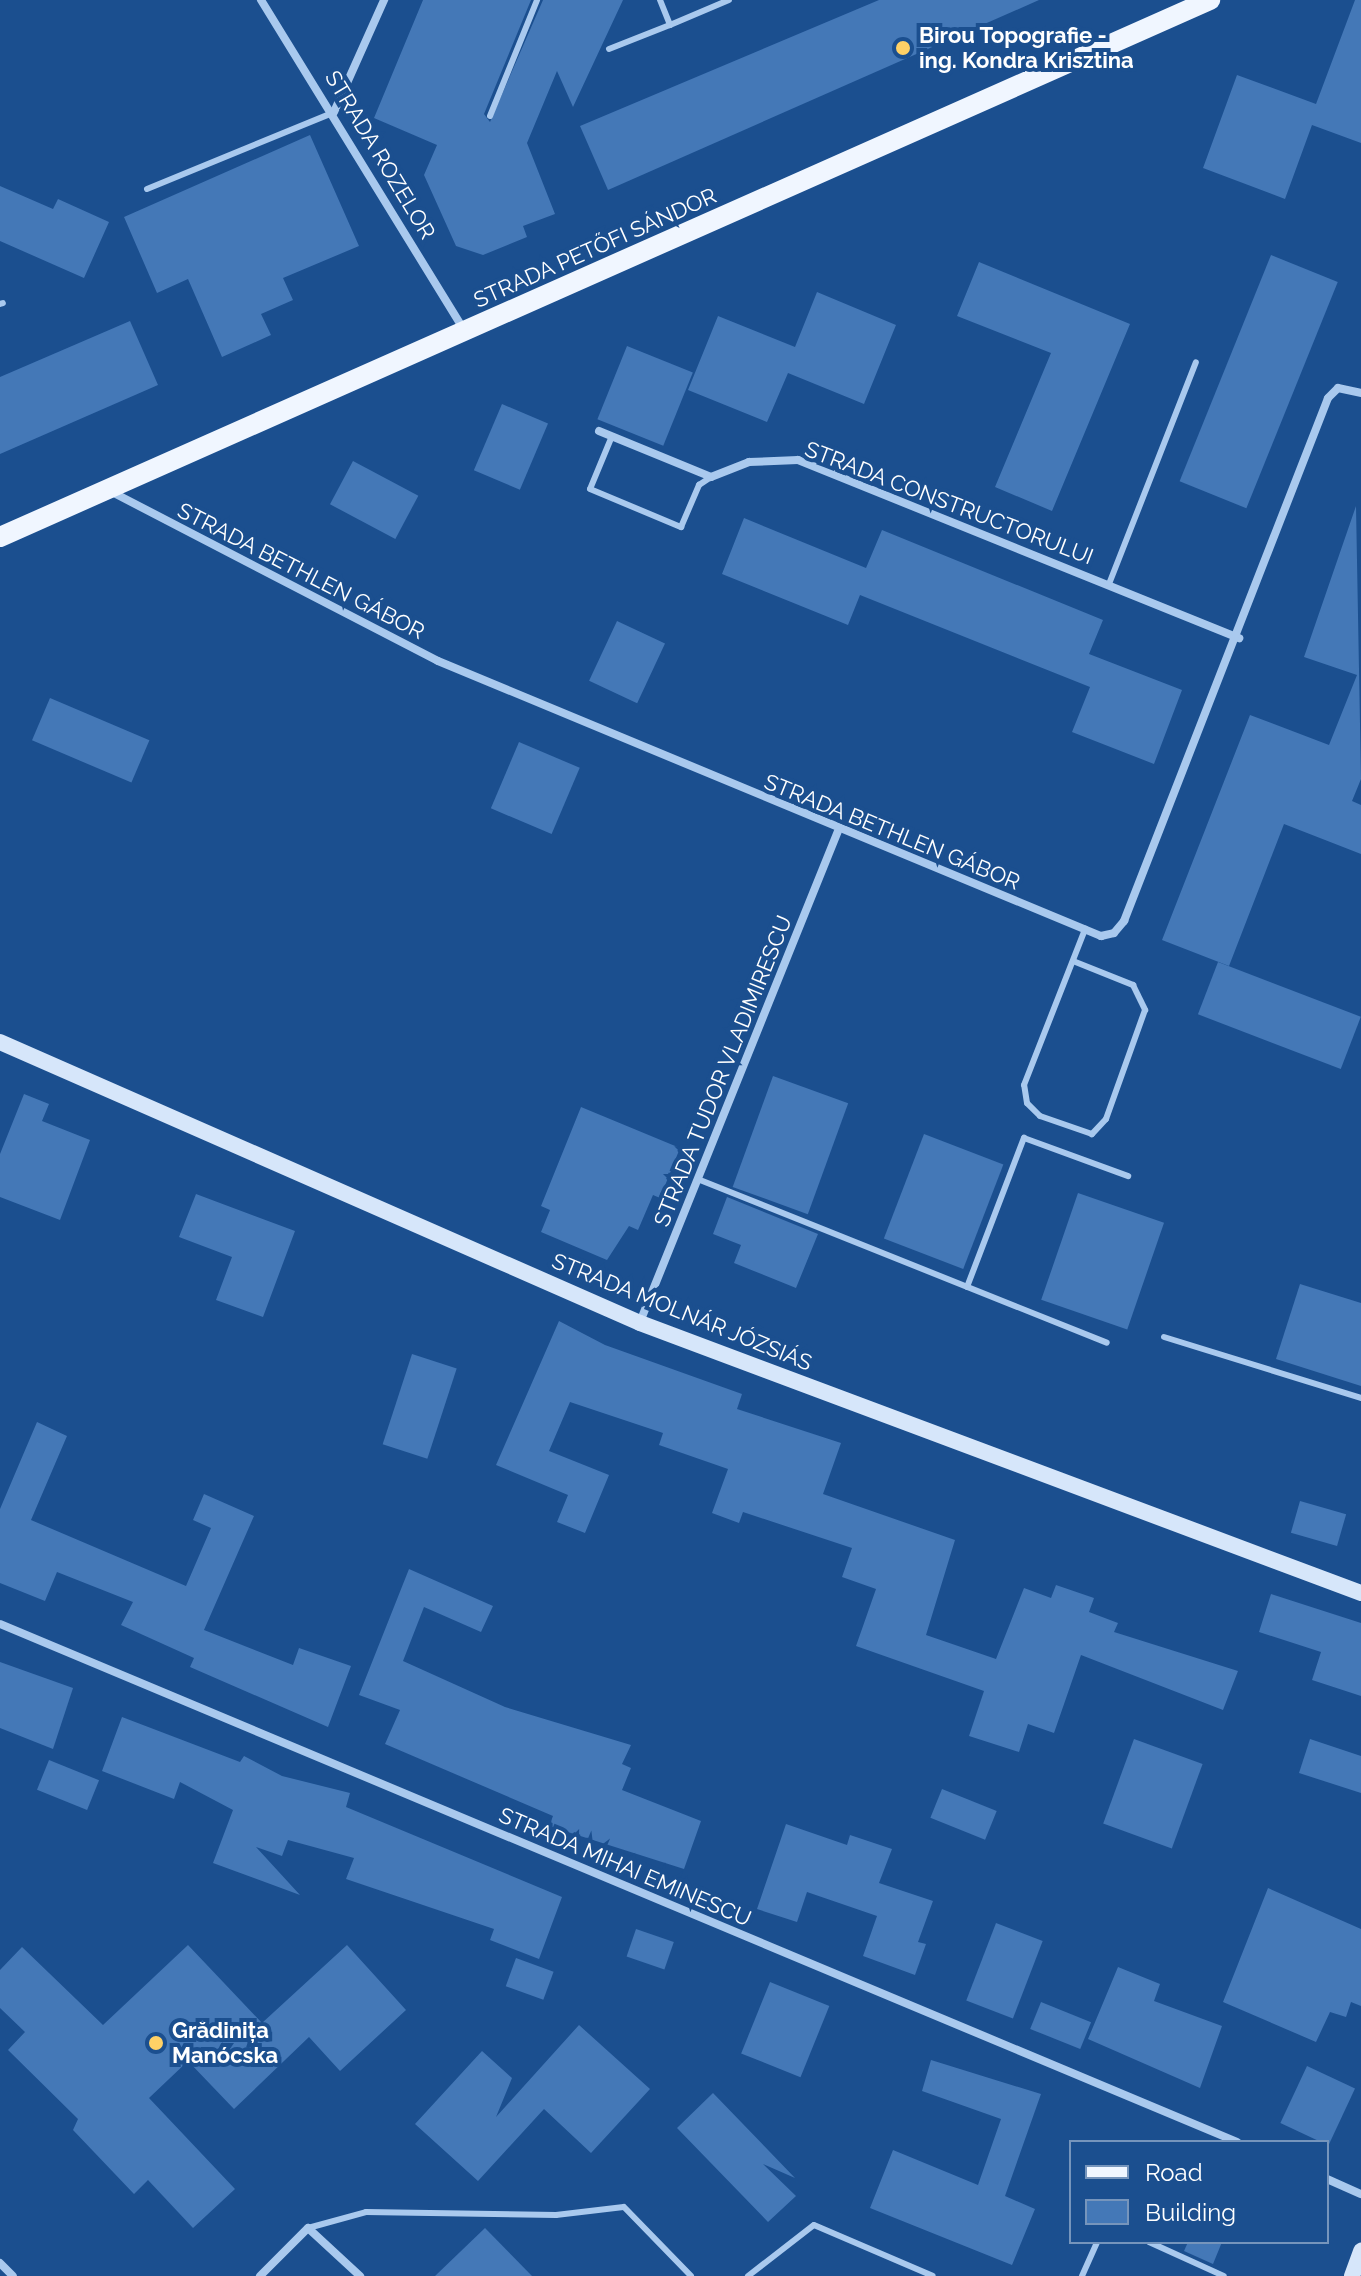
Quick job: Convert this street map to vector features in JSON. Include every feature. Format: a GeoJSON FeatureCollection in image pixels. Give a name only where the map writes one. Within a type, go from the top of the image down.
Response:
{"type":"FeatureCollection","features":[{"type":"Feature","properties":{"kind":"main road","name":"STRADA PETŐFI SÁNDOR"},"geometry":{"type":"LineString","coordinates":[[0,537],[1210,0]]}},
{"type":"Feature","properties":{"kind":"street","name":"STRADA ROZELOR"},"geometry":{"type":"LineString","coordinates":[[261,0],[334,112],[465,332]]}},
{"type":"Feature","properties":{"kind":"street"},"geometry":{"type":"LineString","coordinates":[[334,112],[384,0]]}},
{"type":"Feature","properties":{"kind":"street","name":"STRADA BETHLEN GÁBOR"},"geometry":{"type":"LineString","coordinates":[[105,488],[438,661],[838,831],[1085,929],[1114,933],[1124,921],[1239,638],[1328,398],[1338,388],[1361,393]]}},
{"type":"Feature","properties":{"kind":"street"},"geometry":{"type":"LineString","coordinates":[[599,431],[711,477]]}},
{"type":"Feature","properties":{"kind":"street","name":"STRADA CONSTRUCTORULUI"},"geometry":{"type":"LineString","coordinates":[[711,477],[749,462],[798,460],[1239,638]]}},
{"type":"Feature","properties":{"kind":"street","name":"STRADA TUDOR VLADIMIRESCU"},"geometry":{"type":"LineString","coordinates":[[640,1323],[838,831]]}},
{"type":"Feature","properties":{"kind":"street","name":"STRADA MOLNÁR JÓZSIÁS"},"geometry":{"type":"LineString","coordinates":[[0,1042],[640,1323],[1361,1593]]}},
{"type":"Feature","properties":{"kind":"street","name":"STRADA MIHAI EMINESCU"},"geometry":{"type":"LineString","coordinates":[[0,1624],[1232,2140]]}},
{"type":"Feature","properties":{"kind":"street"},"geometry":{"type":"LineString","coordinates":[[1329,2180],[1361,2194]]}},
{"type":"Feature","properties":{"kind":"street"},"geometry":{"type":"LineString","coordinates":[[260,2276],[308,2228],[360,2276]]}},
{"type":"Feature","properties":{"kind":"street"},"geometry":{"type":"LineString","coordinates":[[1352,2276],[1361,2251]]}},
{"type":"Feature","properties":{"kind":"street"},"geometry":{"type":"LineString","coordinates":[[0,2263],[13,2276]]}},
{"type":"Feature","properties":{"kind":"lane"},"geometry":{"type":"LineString","coordinates":[[490,116],[537,0]]}},
{"type":"Feature","properties":{"kind":"lane"},"geometry":{"type":"LineString","coordinates":[[660,0],[670,25]]}},
{"type":"Feature","properties":{"kind":"lane"},"geometry":{"type":"LineString","coordinates":[[609,49],[729,0]]}},
{"type":"Feature","properties":{"kind":"lane"},"geometry":{"type":"LineString","coordinates":[[147,189],[334,112]]}},
{"type":"Feature","properties":{"kind":"lane"},"geometry":{"type":"LineString","coordinates":[[1109,584],[1196,362]]}},
{"type":"Feature","properties":{"kind":"lane"},"geometry":{"type":"LineString","coordinates":[[612,436],[590,489],[681,527],[699,485],[711,477]]}},
{"type":"Feature","properties":{"kind":"lane"},"geometry":{"type":"LineString","coordinates":[[1073,961],[1133,985],[1145,1010],[1106,1119],[1092,1134],[1040,1116],[1027,1103],[1024,1085],[1085,929]]}},
{"type":"Feature","properties":{"kind":"lane"},"geometry":{"type":"LineString","coordinates":[[967,1287],[1024,1138],[1128,1176]]}},
{"type":"Feature","properties":{"kind":"lane"},"geometry":{"type":"LineString","coordinates":[[700,1180],[1107,1343]]}},
{"type":"Feature","properties":{"kind":"lane"},"geometry":{"type":"LineString","coordinates":[[1164,1337],[1361,1398]]}},
{"type":"Feature","properties":{"kind":"lane"},"geometry":{"type":"LineString","coordinates":[[308,2228],[366,2212],[556,2215],[624,2207],[691,2276]]}},
{"type":"Feature","properties":{"kind":"lane"},"geometry":{"type":"LineString","coordinates":[[748,2276],[814,2225],[933,2276]]}},
{"type":"Feature","properties":{"kind":"lane"},"geometry":{"type":"LineString","coordinates":[[1082,2276],[1096,2244]]}},
{"type":"Feature","properties":{"kind":"lane"},"geometry":{"type":"LineString","coordinates":[[1153,2244],[1224,2276]]}},
{"type":"Feature","properties":{"kind":"building"},"geometry":{"type":"Polygon","coordinates":[[[423,0],[531,0],[484,114],[490,122],[543,0],[623,0],[573,107],[557,71],[527,143],[555,214],[523,226],[527,237],[483,255],[456,246],[424,175],[437,145],[374,118],[423,0]]]}},
{"type":"Feature","properties":{"kind":"building"},"geometry":{"type":"Polygon","coordinates":[[[879,0],[1039,0],[608,190],[580,126],[879,0]]]}},
{"type":"Feature","properties":{"kind":"building"},"geometry":{"type":"Polygon","coordinates":[[[1355,0],[1361,0],[1361,143],[1312,125],[1285,199],[1203,168],[1237,75],[1316,104],[1355,0]]]}},
{"type":"Feature","properties":{"kind":"building"},"geometry":{"type":"Polygon","coordinates":[[[310,135],[359,246],[283,278],[293,300],[261,314],[271,335],[222,357],[188,279],[157,293],[124,217],[310,135]]]}},
{"type":"Feature","properties":{"kind":"building"},"geometry":{"type":"Polygon","coordinates":[[[0,186],[53,209],[58,199],[109,222],[84,278],[0,241],[0,186]]]}},
{"type":"Feature","properties":{"kind":"building"},"geometry":{"type":"Polygon","coordinates":[[[1271,255],[1338,282],[1246,508],[1180,481],[1271,255]]]}},
{"type":"Feature","properties":{"kind":"building"},"geometry":{"type":"Polygon","coordinates":[[[979,262],[1130,324],[1052,511],[995,487],[1051,353],[957,316],[979,262]]]}},
{"type":"Feature","properties":{"kind":"building"},"geometry":{"type":"Polygon","coordinates":[[[817,292],[896,325],[864,404],[788,373],[767,422],[688,390],[718,316],[795,347],[817,292]]]}},
{"type":"Feature","properties":{"kind":"building"},"geometry":{"type":"Polygon","coordinates":[[[130,321],[158,385],[0,454],[0,377],[130,321]]]}},
{"type":"Feature","properties":{"kind":"building"},"geometry":{"type":"Polygon","coordinates":[[[627,346],[693,373],[663,446],[597,419],[627,346]]]}},
{"type":"Feature","properties":{"kind":"building"},"geometry":{"type":"Polygon","coordinates":[[[502,404],[548,424],[520,490],[474,470],[502,404]]]}},
{"type":"Feature","properties":{"kind":"building"},"geometry":{"type":"Polygon","coordinates":[[[353,461],[418,496],[395,539],[330,504],[353,461]]]}},
{"type":"Feature","properties":{"kind":"building"},"geometry":{"type":"Polygon","coordinates":[[[1356,506],[1361,779],[1352,801],[1361,805],[1361,854],[1284,824],[1229,966],[1162,940],[1250,715],[1329,745],[1357,675],[1304,657],[1356,506]]]}},
{"type":"Feature","properties":{"kind":"building"},"geometry":{"type":"Polygon","coordinates":[[[744,518],[866,568],[882,530],[1103,620],[1089,654],[1182,690],[1154,764],[1072,732],[1090,687],[860,595],[848,625],[722,574],[744,518]]]}},
{"type":"Feature","properties":{"kind":"building"},"geometry":{"type":"Polygon","coordinates":[[[617,621],[665,643],[637,703],[589,681],[617,621]]]}},
{"type":"Feature","properties":{"kind":"building"},"geometry":{"type":"Polygon","coordinates":[[[50,698],[149,740],[131,783],[32,740],[50,698]]]}},
{"type":"Feature","properties":{"kind":"building"},"geometry":{"type":"Polygon","coordinates":[[[519,742],[580,768],[552,834],[491,808],[519,742]]]}},
{"type":"Feature","properties":{"kind":"building"},"geometry":{"type":"Polygon","coordinates":[[[1218,962],[1361,1017],[1341,1069],[1198,1014],[1218,962]]]}},
{"type":"Feature","properties":{"kind":"building"},"geometry":{"type":"Polygon","coordinates":[[[773,1076],[848,1103],[808,1214],[733,1187],[773,1076]]]}},
{"type":"Feature","properties":{"kind":"building"},"geometry":{"type":"Polygon","coordinates":[[[24,1094],[49,1104],[42,1121],[90,1140],[60,1220],[0,1197],[0,1154],[24,1094]]]}},
{"type":"Feature","properties":{"kind":"building"},"geometry":{"type":"Polygon","coordinates":[[[581,1107],[680,1148],[660,1198],[653,1195],[638,1230],[629,1226],[607,1260],[541,1232],[550,1210],[541,1206],[581,1107]]]}},
{"type":"Feature","properties":{"kind":"building"},"geometry":{"type":"Polygon","coordinates":[[[924,1134],[1003,1164],[963,1269],[884,1239],[924,1134]]]}},
{"type":"Feature","properties":{"kind":"building"},"geometry":{"type":"Polygon","coordinates":[[[1078,1193],[1164,1223],[1127,1329],[1041,1300],[1078,1193]]]}},
{"type":"Feature","properties":{"kind":"building"},"geometry":{"type":"Polygon","coordinates":[[[196,1194],[295,1231],[263,1317],[216,1300],[232,1257],[179,1237],[196,1194]]]}},
{"type":"Feature","properties":{"kind":"building"},"geometry":{"type":"Polygon","coordinates":[[[727,1197],[818,1234],[796,1288],[734,1263],[741,1245],[713,1234],[727,1197]]]}},
{"type":"Feature","properties":{"kind":"building"},"geometry":{"type":"Polygon","coordinates":[[[1300,1284],[1361,1303],[1361,1386],[1276,1359],[1300,1284]]]}},
{"type":"Feature","properties":{"kind":"building"},"geometry":{"type":"Polygon","coordinates":[[[559,1321],[605,1345],[742,1394],[737,1409],[841,1443],[823,1494],[955,1540],[926,1635],[996,1659],[1024,1588],[1051,1598],[1056,1585],[1094,1598],[1089,1612],[1118,1623],[1114,1632],[1238,1671],[1223,1710],[1081,1655],[1054,1733],[1028,1724],[1019,1752],[969,1736],[984,1691],[856,1646],[876,1589],[842,1577],[852,1548],[743,1512],[739,1523],[712,1513],[728,1469],[659,1445],[663,1433],[570,1402],[549,1451],[609,1475],[585,1533],[557,1522],[568,1495],[496,1465],[559,1321]]]}},
{"type":"Feature","properties":{"kind":"building"},"geometry":{"type":"Polygon","coordinates":[[[412,1354],[457,1369],[427,1459],[383,1444],[412,1354]]]}},
{"type":"Feature","properties":{"kind":"building"},"geometry":{"type":"Polygon","coordinates":[[[37,1422],[67,1436],[31,1520],[186,1586],[211,1528],[193,1520],[204,1494],[254,1516],[204,1630],[293,1665],[299,1648],[351,1666],[328,1727],[190,1667],[194,1658],[121,1625],[133,1602],[57,1572],[45,1601],[0,1583],[0,1509],[37,1422]]]}},
{"type":"Feature","properties":{"kind":"building"},"geometry":{"type":"Polygon","coordinates":[[[1300,1501],[1346,1514],[1337,1546],[1291,1533],[1300,1501]]]}},
{"type":"Feature","properties":{"kind":"building"},"geometry":{"type":"Polygon","coordinates":[[[409,1569],[493,1606],[481,1632],[424,1607],[403,1661],[505,1707],[631,1745],[622,1764],[631,1768],[622,1790],[701,1821],[684,1869],[549,1826],[553,1816],[385,1744],[400,1710],[359,1695],[409,1569]]]}},
{"type":"Feature","properties":{"kind":"building"},"geometry":{"type":"Polygon","coordinates":[[[1271,1594],[1361,1623],[1361,1696],[1312,1680],[1321,1652],[1259,1632],[1271,1594]]]}},
{"type":"Feature","properties":{"kind":"building"},"geometry":{"type":"Polygon","coordinates":[[[0,1662],[73,1688],[53,1749],[0,1728],[0,1662]]]}},
{"type":"Feature","properties":{"kind":"building"},"geometry":{"type":"Polygon","coordinates":[[[122,1717],[240,1762],[244,1756],[282,1776],[350,1793],[346,1807],[562,1897],[539,1959],[490,1940],[494,1929],[346,1879],[354,1858],[288,1840],[282,1856],[256,1847],[300,1895],[213,1863],[233,1810],[180,1782],[174,1799],[102,1771],[122,1717]]]}},
{"type":"Feature","properties":{"kind":"building"},"geometry":{"type":"Polygon","coordinates":[[[1134,1739],[1203,1764],[1172,1849],[1103,1824],[1134,1739]]]}},
{"type":"Feature","properties":{"kind":"building"},"geometry":{"type":"Polygon","coordinates":[[[1310,1739],[1361,1756],[1361,1793],[1299,1773],[1310,1739]]]}},
{"type":"Feature","properties":{"kind":"building"},"geometry":{"type":"Polygon","coordinates":[[[49,1760],[99,1780],[87,1810],[37,1790],[49,1760]]]}},
{"type":"Feature","properties":{"kind":"building"},"geometry":{"type":"Polygon","coordinates":[[[942,1789],[997,1811],[985,1840],[930,1818],[942,1789]]]}},
{"type":"Feature","properties":{"kind":"building"},"geometry":{"type":"Polygon","coordinates":[[[786,1824],[847,1845],[850,1835],[892,1849],[879,1883],[933,1901],[918,1942],[926,1944],[915,1975],[863,1956],[877,1916],[807,1892],[797,1922],[757,1909],[786,1824]]]}},
{"type":"Feature","properties":{"kind":"building"},"geometry":{"type":"Polygon","coordinates":[[[1268,1888],[1361,1929],[1361,2006],[1351,2002],[1346,2017],[1330,2012],[1316,2042],[1223,2002],[1268,1888]]]}},
{"type":"Feature","properties":{"kind":"building"},"geometry":{"type":"Polygon","coordinates":[[[996,1923],[1043,1941],[1013,2018],[966,2000],[996,1923]]]}},
{"type":"Feature","properties":{"kind":"building"},"geometry":{"type":"Polygon","coordinates":[[[636,1929],[674,1942],[664,1969],[627,1956],[636,1929]]]}},
{"type":"Feature","properties":{"kind":"building"},"geometry":{"type":"Polygon","coordinates":[[[188,1945],[262,2023],[347,1945],[406,2010],[340,2071],[309,2037],[234,2109],[188,2061],[149,2098],[235,2189],[193,2228],[148,2180],[134,2194],[73,2130],[78,2119],[8,2050],[25,2032],[0,2008],[0,1970],[22,1947],[103,2025],[188,1945]]]}},
{"type":"Feature","properties":{"kind":"building"},"geometry":{"type":"Polygon","coordinates":[[[516,1958],[554,1972],[543,2000],[506,1986],[516,1958]]]}},
{"type":"Feature","properties":{"kind":"building"},"geometry":{"type":"Polygon","coordinates":[[[1118,1967],[1160,1984],[1154,2001],[1222,2026],[1200,2088],[1088,2039],[1118,1967]]]}},
{"type":"Feature","properties":{"kind":"building"},"geometry":{"type":"Polygon","coordinates":[[[770,1982],[829,2006],[800,2077],[741,2053],[770,1982]]]}},
{"type":"Feature","properties":{"kind":"building"},"geometry":{"type":"Polygon","coordinates":[[[1041,2002],[1091,2022],[1080,2049],[1030,2029],[1041,2002]]]}},
{"type":"Feature","properties":{"kind":"building"},"geometry":{"type":"Polygon","coordinates":[[[579,2025],[650,2089],[591,2153],[544,2109],[478,2181],[415,2124],[482,2051],[512,2078],[496,2117],[579,2025]]]}},
{"type":"Feature","properties":{"kind":"building"},"geometry":{"type":"Polygon","coordinates":[[[931,2060],[1041,2094],[1005,2196],[1035,2209],[1012,2265],[870,2208],[893,2150],[978,2185],[1001,2119],[922,2091],[931,2060]]]}},
{"type":"Feature","properties":{"kind":"building"},"geometry":{"type":"Polygon","coordinates":[[[1307,2066],[1355,2088],[1329,2144],[1329,2140],[1317,2140],[1280,2123],[1307,2066]]]}},
{"type":"Feature","properties":{"kind":"building"},"geometry":{"type":"Polygon","coordinates":[[[713,2093],[795,2178],[763,2164],[796,2196],[768,2222],[677,2128],[713,2093]]]}},
{"type":"Feature","properties":{"kind":"building"},"geometry":{"type":"Polygon","coordinates":[[[485,2228],[532,2276],[435,2276],[485,2228]]]}},
{"type":"Feature","properties":{"kind":"building"},"geometry":{"type":"Polygon","coordinates":[[[1187,2244],[1221,2244],[1213,2264],[1184,2251],[1187,2244]]]}},
{"type":"Feature","properties":{"kind":"place","name":"Birou Topografie - ing. Kondra Krisztina"},"geometry":{"type":"Point","coordinates":[903,48]}},
{"type":"Feature","properties":{"kind":"place","name":"Grădinița Manócska"},"geometry":{"type":"Point","coordinates":[156,2043]}}]}
